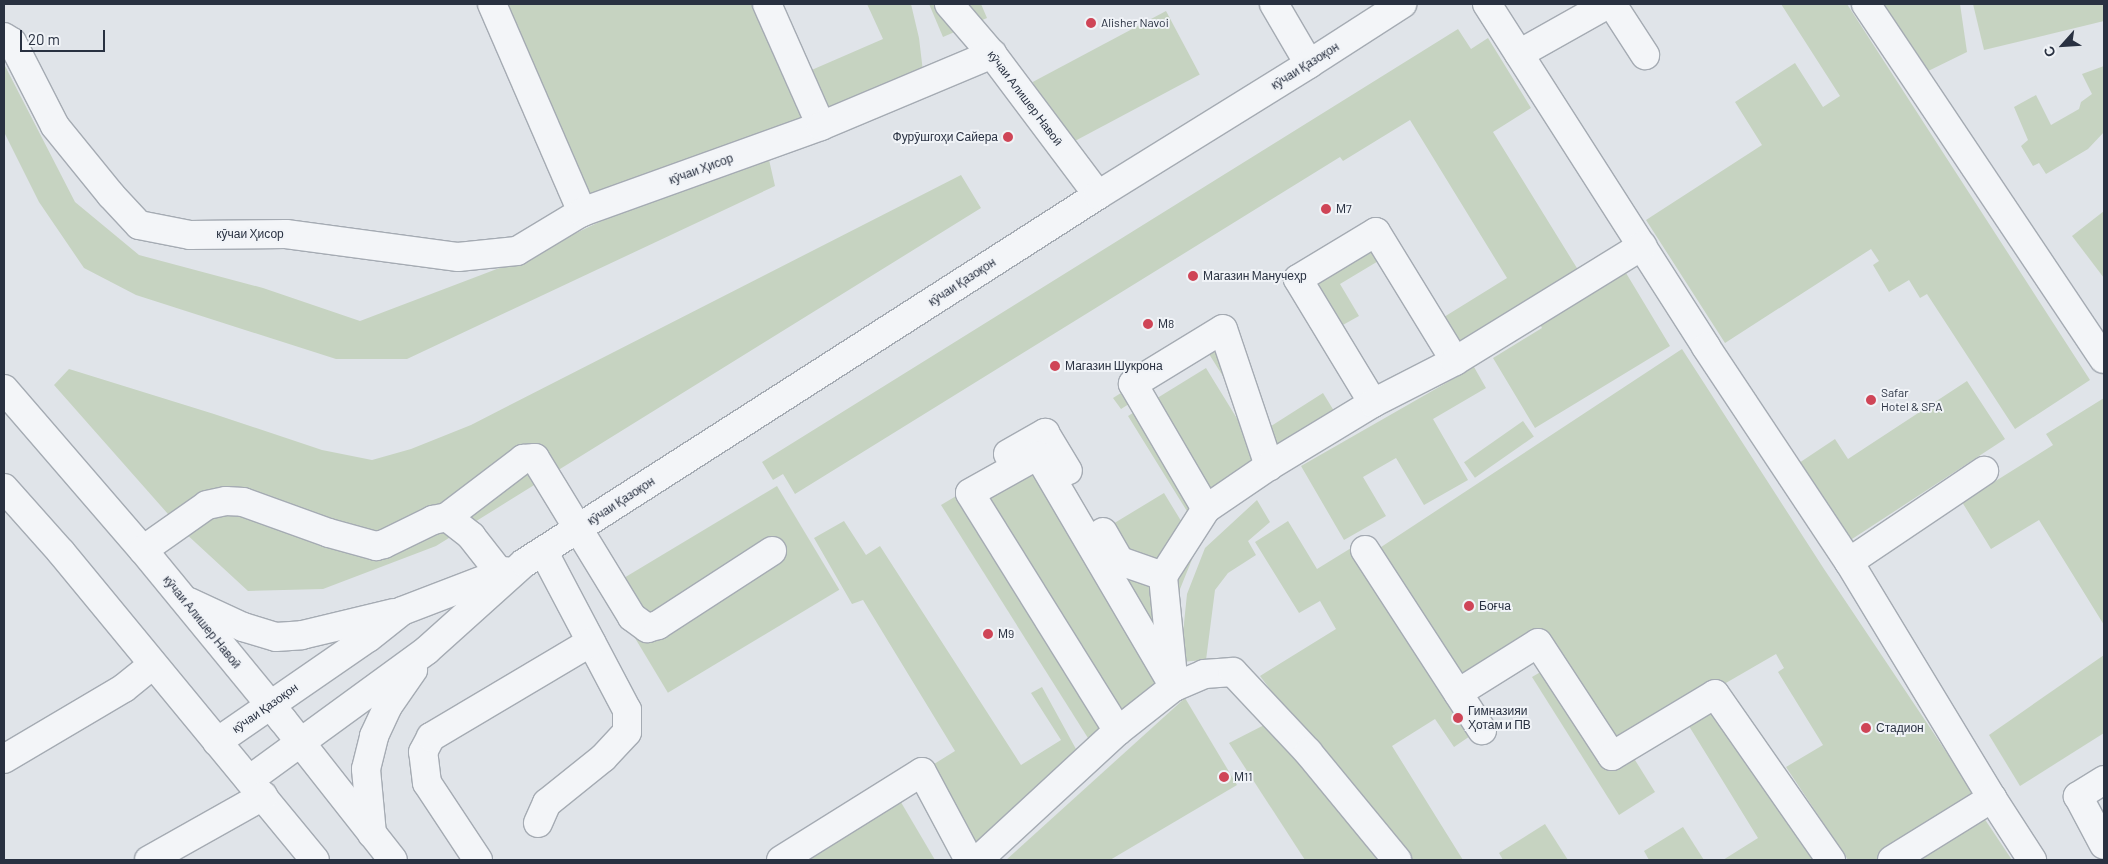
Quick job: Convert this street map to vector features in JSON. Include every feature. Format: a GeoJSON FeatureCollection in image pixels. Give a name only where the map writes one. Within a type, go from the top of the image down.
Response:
{"type":"FeatureCollection","features":[{"type":"Feature","properties":{"kind":"street"},"geometry":{"type":"LineString","coordinates":[[492,4],[582,212]]}},
{"type":"Feature","properties":{"kind":"street"},"geometry":{"type":"LineString","coordinates":[[767,4],[821,126]]}},
{"type":"Feature","properties":{"kind":"street","name":"кӯчаи Алишер Навоӣ"},"geometry":{"type":"LineString","coordinates":[[949,4],[992,54],[1098,194]]}},
{"type":"Feature","properties":{"kind":"street"},"geometry":{"type":"LineString","coordinates":[[1274,4],[1309,64]]}},
{"type":"Feature","properties":{"kind":"street","name":"кӯчаи Қазоқон"},"geometry":{"type":"LineString","coordinates":[[217,742],[368,638],[402,611],[522,562],[1098,194],[1309,64],[1402,4]]}},
{"type":"Feature","properties":{"kind":"street"},"geometry":{"type":"LineString","coordinates":[[1487,4],[1642,246],[1849,562],[1992,798],[2032,860]]}},
{"type":"Feature","properties":{"kind":"street"},"geometry":{"type":"LineString","coordinates":[[1519,54],[1608,4]]}},
{"type":"Feature","properties":{"kind":"street"},"geometry":{"type":"LineString","coordinates":[[1612,4],[1645,56]]}},
{"type":"Feature","properties":{"kind":"street"},"geometry":{"type":"LineString","coordinates":[[1866,4],[2104,360]]}},
{"type":"Feature","properties":{"kind":"street","name":"кӯчаи Ҳисор"},"geometry":{"type":"LineString","coordinates":[[4,37],[12,42],[55,126],[111,195],[139,225],[190,235],[286,234],[458,257],[517,251],[582,212],[821,126],[992,54]]}},
{"type":"Feature","properties":{"kind":"street"},"geometry":{"type":"LineString","coordinates":[[1373,403],[1298,279],[1376,232],[1455,361]]}},
{"type":"Feature","properties":{"kind":"street"},"geometry":{"type":"LineString","coordinates":[[1174,687],[1163,576],[1206,509],[1269,466],[1373,403],[1455,361],[1642,246]]}},
{"type":"Feature","properties":{"kind":"street"},"geometry":{"type":"LineString","coordinates":[[1206,509],[1133,384],[1223,329],[1269,466]]}},
{"type":"Feature","properties":{"kind":"street","name":"кӯчаи Алишер Навоӣ"},"geometry":{"type":"LineString","coordinates":[[4,389],[143,550],[270,704],[394,860]]}},
{"type":"Feature","properties":{"kind":"street"},"geometry":{"type":"LineString","coordinates":[[1118,731],[951,486],[1045,433],[1120,561],[1163,576]]}},
{"type":"Feature","properties":{"kind":"street"},"geometry":{"type":"LineString","coordinates":[[1118,731],[970,492],[1038,455],[1174,687]]}},
{"type":"Feature","properties":{"kind":"street"},"geometry":{"type":"LineString","coordinates":[[143,550],[207,504],[226,501],[243,502],[329,533],[376,546],[384,544],[433,520],[447,518],[523,459],[535,458],[579,527],[632,617],[647,628],[658,625],[772,551]]}},
{"type":"Feature","properties":{"kind":"street"},"geometry":{"type":"LineString","coordinates":[[1849,562],[1984,470]]}},
{"type":"Feature","properties":{"kind":"street"},"geometry":{"type":"LineString","coordinates":[[4,488],[60,552],[315,860]]}},
{"type":"Feature","properties":{"kind":"street"},"geometry":{"type":"LineString","coordinates":[[447,518],[471,536],[522,562],[591,642],[628,710],[627,732],[603,758],[547,803],[538,823]]}},
{"type":"Feature","properties":{"kind":"street"},"geometry":{"type":"LineString","coordinates":[[1365,550],[1482,730]]}},
{"type":"Feature","properties":{"kind":"street","name":"кӯчаи Қазоқон"},"geometry":{"type":"LineString","coordinates":[[149,860],[256,788],[300,742],[427,650],[522,562]]}},
{"type":"Feature","properties":{"kind":"street"},"geometry":{"type":"LineString","coordinates":[[183,599],[243,627],[276,637],[302,635],[402,611]]}},
{"type":"Feature","properties":{"kind":"street"},"geometry":{"type":"LineString","coordinates":[[478,860],[426,783],[423,752],[431,737],[465,715],[591,642]]}},
{"type":"Feature","properties":{"kind":"street"},"geometry":{"type":"LineString","coordinates":[[1458,693],[1538,643],[1612,756],[1715,694],[1831,860]]}},
{"type":"Feature","properties":{"kind":"street"},"geometry":{"type":"LineString","coordinates":[[372,834],[366,769],[374,736],[388,706],[427,650]]}},
{"type":"Feature","properties":{"kind":"street"},"geometry":{"type":"LineString","coordinates":[[4,758],[124,688],[152,665]]}},
{"type":"Feature","properties":{"kind":"street"},"geometry":{"type":"LineString","coordinates":[[978,860],[1118,731],[1174,687],[1204,674],[1234,672],[1308,752],[1397,860]]}},
{"type":"Feature","properties":{"kind":"street"},"geometry":{"type":"LineString","coordinates":[[781,860],[922,772],[969,860]]}},
{"type":"Feature","properties":{"kind":"street"},"geometry":{"type":"LineString","coordinates":[[2103,839],[2078,796],[2104,780]]}},
{"type":"Feature","properties":{"kind":"street"},"geometry":{"type":"LineString","coordinates":[[1892,860],[1992,798]]}},
{"type":"Feature","properties":{"kind":"green space"},"geometry":{"type":"Polygon","coordinates":[[[504,4],[755,4],[807,116],[587,202],[504,4]]]}},
{"type":"Feature","properties":{"kind":"green space"},"geometry":{"type":"Polygon","coordinates":[[[867,4],[911,4],[919,38],[924,80],[827,115],[807,72],[883,39],[867,4]]]}},
{"type":"Feature","properties":{"kind":"green space"},"geometry":{"type":"Polygon","coordinates":[[[929,4],[981,4],[987,18],[943,37],[929,4]]]}},
{"type":"Feature","properties":{"kind":"green space"},"geometry":{"type":"Polygon","coordinates":[[[1781,4],[1847,4],[2090,380],[2015,429],[1927,294],[1920,298],[1909,280],[1889,292],[1873,265],[1879,261],[1871,249],[1725,343],[1646,220],[1762,145],[1735,102],[1795,63],[1823,107],[1840,96],[1781,4]]]}},
{"type":"Feature","properties":{"kind":"green space"},"geometry":{"type":"Polygon","coordinates":[[[1880,4],[1960,4],[1967,52],[1918,76],[1880,4]]]}},
{"type":"Feature","properties":{"kind":"green space"},"geometry":{"type":"Polygon","coordinates":[[[1973,4],[2104,4],[2104,21],[1984,50],[1973,4]]]}},
{"type":"Feature","properties":{"kind":"green space"},"geometry":{"type":"Polygon","coordinates":[[[1166,11],[1200,75],[1066,145],[1033,82],[1166,11]]]}},
{"type":"Feature","properties":{"kind":"green space"},"geometry":{"type":"Polygon","coordinates":[[[1458,29],[1471,49],[1488,38],[1531,108],[1493,132],[1580,273],[1462,346],[1444,317],[1507,278],[1410,120],[1343,161],[1340,157],[795,494],[783,474],[773,480],[762,462],[1458,29]]]}},
{"type":"Feature","properties":{"kind":"green space"},"geometry":{"type":"Polygon","coordinates":[[[4,64],[75,202],[139,255],[263,288],[360,321],[518,261],[597,223],[767,151],[775,186],[407,359],[336,359],[136,295],[84,268],[39,202],[4,132],[4,64]]]}},
{"type":"Feature","properties":{"kind":"green space"},"geometry":{"type":"Polygon","coordinates":[[[2104,66],[2104,132],[2088,149],[2046,174],[2039,163],[2033,166],[2021,146],[2028,140],[2014,107],[2036,95],[2051,125],[2079,109],[2081,102],[2092,94],[2082,74],[2104,66]]]}},
{"type":"Feature","properties":{"kind":"green space"},"geometry":{"type":"Polygon","coordinates":[[[961,175],[981,208],[436,546],[323,589],[248,591],[183,531],[54,385],[69,369],[322,450],[372,460],[411,449],[471,425],[961,175]]]}},
{"type":"Feature","properties":{"kind":"green space"},"geometry":{"type":"Polygon","coordinates":[[[2104,211],[2104,278],[2072,236],[2104,211]]]}},
{"type":"Feature","properties":{"kind":"green space"},"geometry":{"type":"Polygon","coordinates":[[[1374,236],[1385,257],[1340,284],[1359,316],[1341,326],[1291,285],[1374,236]]]}},
{"type":"Feature","properties":{"kind":"green space"},"geometry":{"type":"Polygon","coordinates":[[[1623,268],[1670,346],[1535,428],[1493,358],[1542,328],[1538,320],[1623,268]]]}},
{"type":"Feature","properties":{"kind":"green space"},"geometry":{"type":"Polygon","coordinates":[[[1211,336],[1268,428],[1323,393],[1342,424],[1278,464],[1209,354],[1121,409],[1113,398],[1211,336]]]}},
{"type":"Feature","properties":{"kind":"green space"},"geometry":{"type":"Polygon","coordinates":[[[1682,349],[1824,569],[1979,801],[1880,860],[1848,860],[1786,767],[1823,745],[1778,672],[1784,668],[1776,654],[1617,746],[1543,635],[1462,686],[1372,553],[1682,349]]]}},
{"type":"Feature","properties":{"kind":"green space"},"geometry":{"type":"Polygon","coordinates":[[[1474,367],[1486,388],[1433,419],[1468,480],[1424,505],[1396,458],[1363,477],[1386,516],[1344,540],[1301,466],[1474,367]]]}},
{"type":"Feature","properties":{"kind":"green space"},"geometry":{"type":"Polygon","coordinates":[[[1206,368],[1260,456],[1219,482],[1234,506],[1198,529],[1128,416],[1206,368]]]}},
{"type":"Feature","properties":{"kind":"green space"},"geometry":{"type":"Polygon","coordinates":[[[1967,381],[2005,439],[1849,541],[1799,463],[1835,439],[1848,459],[1967,381]]]}},
{"type":"Feature","properties":{"kind":"green space"},"geometry":{"type":"Polygon","coordinates":[[[2104,398],[2104,625],[2039,520],[1991,549],[1962,502],[2053,445],[2046,434],[2104,398]]]}},
{"type":"Feature","properties":{"kind":"green space"},"geometry":{"type":"Polygon","coordinates":[[[1523,421],[1534,437],[1475,478],[1464,462],[1523,421]]]}},
{"type":"Feature","properties":{"kind":"green space"},"geometry":{"type":"Polygon","coordinates":[[[1025,455],[1160,687],[1093,746],[941,505],[1025,455]]]}},
{"type":"Feature","properties":{"kind":"green space"},"geometry":{"type":"Polygon","coordinates":[[[777,486],[839,590],[668,693],[606,589],[777,486]]]}},
{"type":"Feature","properties":{"kind":"green space"},"geometry":{"type":"Polygon","coordinates":[[[1164,493],[1197,547],[1178,594],[1172,662],[1093,536],[1164,493]]]}},
{"type":"Feature","properties":{"kind":"green space"},"geometry":{"type":"Polygon","coordinates":[[[1257,500],[1270,522],[1248,541],[1256,555],[1228,573],[1215,590],[1206,660],[1180,662],[1187,594],[1205,548],[1257,500]]]}},
{"type":"Feature","properties":{"kind":"green space"},"geometry":{"type":"Polygon","coordinates":[[[844,521],[866,555],[880,546],[1021,765],[1061,740],[1031,693],[1042,687],[1082,760],[972,860],[918,774],[955,751],[863,600],[852,604],[814,538],[844,521]]]}},
{"type":"Feature","properties":{"kind":"green space"},"geometry":{"type":"Polygon","coordinates":[[[1288,521],[1317,569],[1356,545],[1479,730],[1454,747],[1435,719],[1392,746],[1463,860],[1406,860],[1320,755],[1260,676],[1336,629],[1320,601],[1299,613],[1255,542],[1288,521]]]}},
{"type":"Feature","properties":{"kind":"green space"},"geometry":{"type":"Polygon","coordinates":[[[2104,655],[2104,733],[2020,786],[1989,735],[2104,655]]]}},
{"type":"Feature","properties":{"kind":"green space"},"geometry":{"type":"Polygon","coordinates":[[[1549,667],[1630,752],[1655,792],[1619,815],[1532,677],[1549,667]]]}},
{"type":"Feature","properties":{"kind":"green space"},"geometry":{"type":"Polygon","coordinates":[[[1185,698],[1237,785],[1110,860],[1006,860],[1185,698]]]}},
{"type":"Feature","properties":{"kind":"green space"},"geometry":{"type":"Polygon","coordinates":[[[1714,700],[1814,860],[1723,860],[1758,838],[1684,718],[1714,700]]]}},
{"type":"Feature","properties":{"kind":"green space"},"geometry":{"type":"Polygon","coordinates":[[[1272,721],[1392,860],[1305,860],[1229,743],[1272,721]]]}},
{"type":"Feature","properties":{"kind":"green space"},"geometry":{"type":"Polygon","coordinates":[[[892,787],[935,860],[768,860],[892,787]]]}},
{"type":"Feature","properties":{"kind":"green space"},"geometry":{"type":"Polygon","coordinates":[[[1980,812],[2012,860],[1899,860],[1980,812]]]}},
{"type":"Feature","properties":{"kind":"green space"},"geometry":{"type":"Polygon","coordinates":[[[1545,824],[1568,860],[1503,860],[1499,853],[1545,824]]]}},
{"type":"Feature","properties":{"kind":"green space"},"geometry":{"type":"Polygon","coordinates":[[[1683,827],[1704,860],[1649,860],[1644,851],[1683,827]]]}},
{"type":"Feature","properties":{"kind":"place","name":"Alisher Navoi"},"geometry":{"type":"Point","coordinates":[1091,23]}},
{"type":"Feature","properties":{"kind":"place","name":"Фурӯшгоҳи Сайера"},"geometry":{"type":"Point","coordinates":[1008,137]}},
{"type":"Feature","properties":{"kind":"place","name":"М7"},"geometry":{"type":"Point","coordinates":[1326,209]}},
{"type":"Feature","properties":{"kind":"place","name":"Магазин Манучеҳр"},"geometry":{"type":"Point","coordinates":[1193,276]}},
{"type":"Feature","properties":{"kind":"place","name":"М8"},"geometry":{"type":"Point","coordinates":[1148,324]}},
{"type":"Feature","properties":{"kind":"place","name":"Магазин Шукрона"},"geometry":{"type":"Point","coordinates":[1055,366]}},
{"type":"Feature","properties":{"kind":"place","name":"Safar Hotel & SPA"},"geometry":{"type":"Point","coordinates":[1871,400]}},
{"type":"Feature","properties":{"kind":"place","name":"Боғча"},"geometry":{"type":"Point","coordinates":[1469,606]}},
{"type":"Feature","properties":{"kind":"place","name":"М9"},"geometry":{"type":"Point","coordinates":[988,634]}},
{"type":"Feature","properties":{"kind":"place","name":"Гимназияи Ҳотам и ПВ"},"geometry":{"type":"Point","coordinates":[1458,718]}},
{"type":"Feature","properties":{"kind":"place","name":"Стадион"},"geometry":{"type":"Point","coordinates":[1866,728]}},
{"type":"Feature","properties":{"kind":"place","name":"М11"},"geometry":{"type":"Point","coordinates":[1224,777]}}]}
